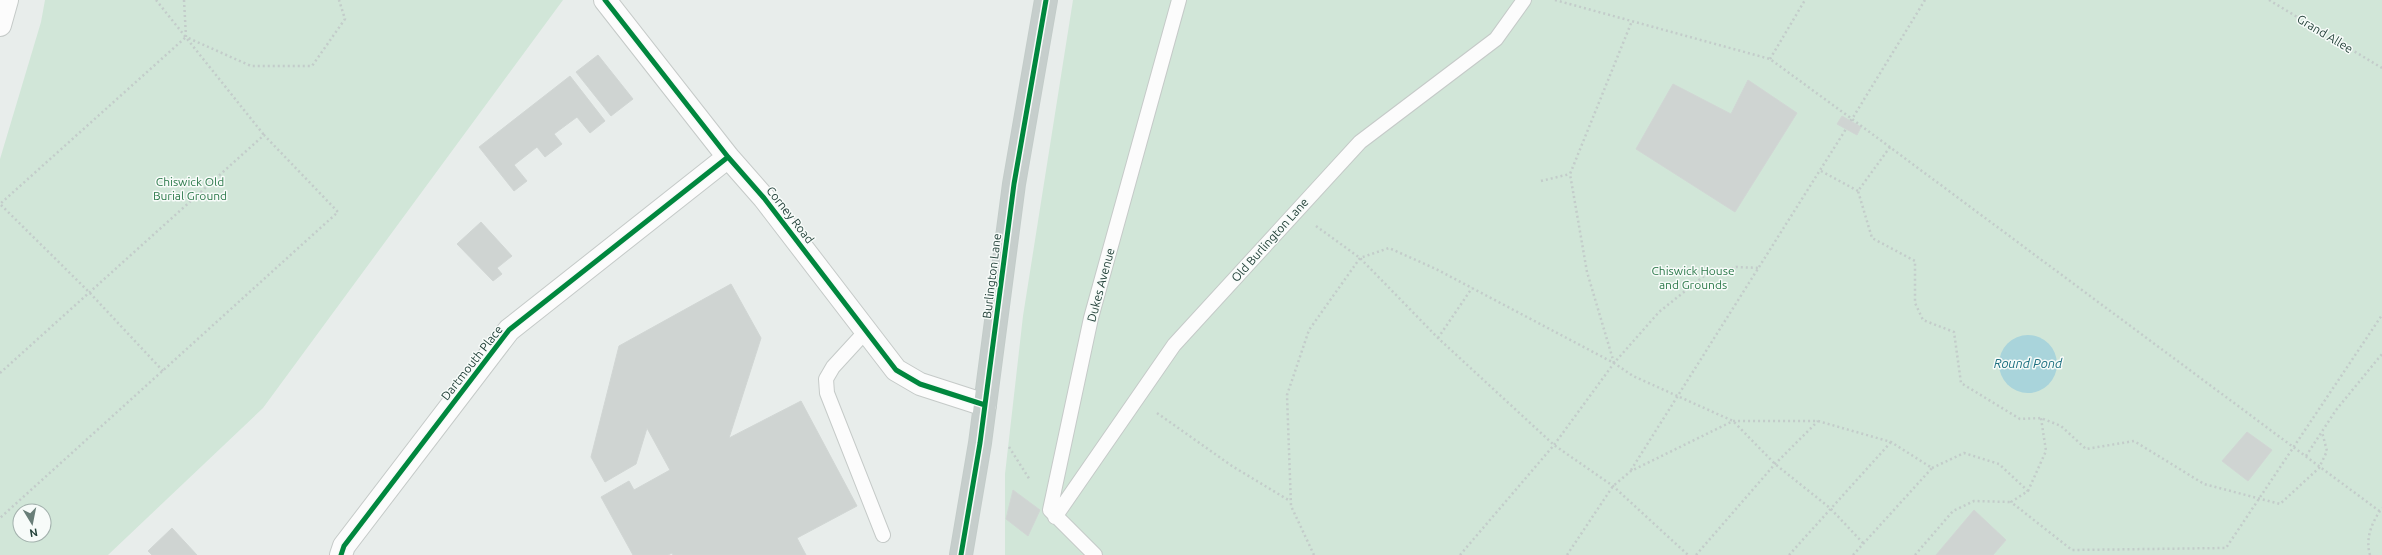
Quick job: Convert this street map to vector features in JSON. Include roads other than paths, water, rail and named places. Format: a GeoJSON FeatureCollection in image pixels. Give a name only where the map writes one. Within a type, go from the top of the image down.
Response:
{"type":"FeatureCollection","features":[{"type":"Feature","properties":{"kind":"highway","name":"Burlington Lane"},"geometry":{"type":"LineString","coordinates":[[961,555],[985,405],[1014,184],[1046,0]]}},
{"type":"Feature","properties":{"kind":"street"},"geometry":{"type":"LineString","coordinates":[[0,25],[7,0]]}},
{"type":"Feature","properties":{"kind":"street","name":"Corney Road"},"geometry":{"type":"LineString","coordinates":[[605,0],[728,157],[764,198],[896,370],[920,384],[985,405]]}},
{"type":"Feature","properties":{"kind":"street","name":"Dartmouth Place"},"geometry":{"type":"LineString","coordinates":[[342,555],[344,546],[509,330],[728,157]]}},
{"type":"Feature","properties":{"kind":"lane","name":"Dukes Avenue"},"geometry":{"type":"LineString","coordinates":[[1055,517],[1050,510],[1091,318],[1179,0]]}},
{"type":"Feature","properties":{"kind":"lane","name":"Old Burlington Lane"},"geometry":{"type":"LineString","coordinates":[[1055,517],[1174,345],[1360,142],[1496,39],[1524,0]]}},
{"type":"Feature","properties":{"kind":"lane"},"geometry":{"type":"LineString","coordinates":[[866,331],[833,367],[826,380],[827,393],[883,535]]}},
{"type":"Feature","properties":{"kind":"lane"},"geometry":{"type":"LineString","coordinates":[[1055,517],[1095,555]]}},
{"type":"Feature","properties":{"kind":"water","name":"Round Pond"},"geometry":{"type":"Polygon","coordinates":[[[2022,335],[2034,335],[2049,343],[2057,358],[2057,370],[2049,385],[2034,393],[2022,393],[2007,385],[1999,370],[1999,358],[2007,343],[2022,335]]]}},
{"type":"Feature","properties":{"kind":"park label","name":"Chiswick Old Burial Ground"},"geometry":{"type":"Point","coordinates":[190,189]}},
{"type":"Feature","properties":{"kind":"park label","name":"Chiswick House and Grounds"},"geometry":{"type":"Point","coordinates":[1693,278]}}]}
